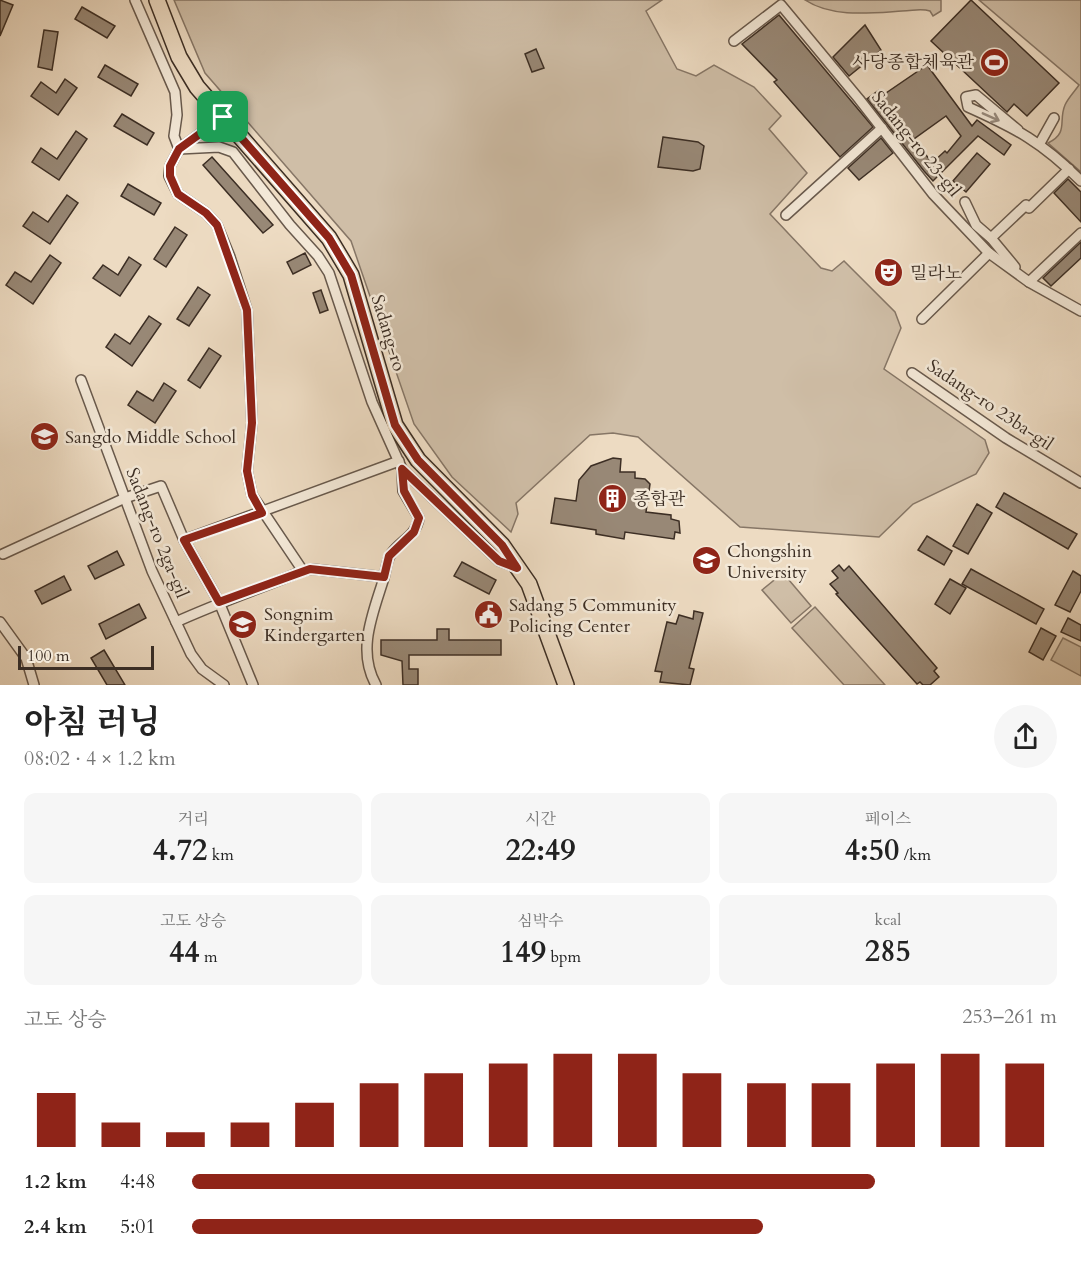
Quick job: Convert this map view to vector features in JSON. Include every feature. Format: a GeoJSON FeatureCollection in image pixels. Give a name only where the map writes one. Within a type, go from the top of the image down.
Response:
{"type":"FeatureCollection","features":[{"type":"Feature","properties":{"kind":"main road","name":"Sadang-ro"},"geometry":{"type":"LineString","coordinates":[[157,0],[179,57],[197,87],[329,238],[342,259],[351,275],[395,425],[412,451],[502,545],[529,584],[566,685]]}},
{"type":"Feature","properties":{"kind":"street"},"geometry":{"type":"LineString","coordinates":[[135,0],[175,92],[177,115],[174,136],[179,149]]}},
{"type":"Feature","properties":{"kind":"street","name":"Sadang-ro 23-gil"},"geometry":{"type":"LineString","coordinates":[[734,41],[781,5],[933,194],[989,253],[1025,279],[1081,311]]}},
{"type":"Feature","properties":{"kind":"street"},"geometry":{"type":"LineString","coordinates":[[1018,130],[976,96],[966,98],[968,107],[1040,143],[1081,181]]}},
{"type":"Feature","properties":{"kind":"street"},"geometry":{"type":"LineString","coordinates":[[223,117],[179,149],[170,166],[173,187],[178,194],[206,213],[217,225],[247,310],[252,423],[247,471],[252,495],[303,571]]}},
{"type":"Feature","properties":{"kind":"street"},"geometry":{"type":"LineString","coordinates":[[1040,143],[1054,118]]}},
{"type":"Feature","properties":{"kind":"street"},"geometry":{"type":"LineString","coordinates":[[786,214],[882,128]]}},
{"type":"Feature","properties":{"kind":"street"},"geometry":{"type":"LineString","coordinates":[[179,149],[219,147],[233,152],[290,225],[318,256],[334,286],[372,402],[400,465],[404,491],[419,518],[414,532],[389,556],[377,595],[366,645],[370,674],[376,685]]}},
{"type":"Feature","properties":{"kind":"street"},"geometry":{"type":"LineString","coordinates":[[991,238],[1026,206],[1029,208],[1069,169]]}},
{"type":"Feature","properties":{"kind":"street"},"geometry":{"type":"LineString","coordinates":[[965,202],[976,225],[991,238],[1025,279],[1081,233]]}},
{"type":"Feature","properties":{"kind":"street"},"geometry":{"type":"LineString","coordinates":[[922,319],[989,253]]}},
{"type":"Feature","properties":{"kind":"street","name":"Sadang-ro 23ba-gil"},"geometry":{"type":"LineString","coordinates":[[912,373],[1006,438],[1081,483]]}},
{"type":"Feature","properties":{"kind":"street","name":"Sadang-ro 2ga-gil"},"geometry":{"type":"LineString","coordinates":[[81,380],[152,571],[191,654],[202,669],[224,685]]}},
{"type":"Feature","properties":{"kind":"street"},"geometry":{"type":"LineString","coordinates":[[400,465],[499,561],[517,568]]}},
{"type":"Feature","properties":{"kind":"street"},"geometry":{"type":"LineString","coordinates":[[184,540],[400,465]]}},
{"type":"Feature","properties":{"kind":"street"},"geometry":{"type":"LineString","coordinates":[[3,554],[125,498],[161,486],[184,540],[219,602],[253,685]]}},
{"type":"Feature","properties":{"kind":"street"},"geometry":{"type":"LineString","coordinates":[[176,622],[219,602],[258,590],[310,569],[384,577]]}},
{"type":"Feature","properties":{"kind":"street"},"geometry":{"type":"LineString","coordinates":[[0,622],[26,658],[34,685]]}},
{"type":"Feature","properties":{"kind":"shaded area"},"geometry":{"type":"Polygon","coordinates":[[[174,0],[662,0],[646,11],[677,69],[696,76],[714,65],[754,87],[781,116],[769,129],[807,173],[770,214],[821,268],[832,271],[844,261],[895,312],[901,328],[884,369],[985,440],[989,453],[976,474],[913,504],[879,537],[740,527],[638,437],[613,433],[590,435],[516,503],[518,514],[511,532],[452,477],[414,424],[351,241],[205,73],[174,0]]]}},
{"type":"Feature","properties":{"kind":"shaded area"},"geometry":{"type":"Polygon","coordinates":[[[805,0],[941,0],[941,11],[933,16],[930,11],[923,10],[878,13],[839,12],[827,10],[805,0]]]}},
{"type":"Feature","properties":{"kind":"shaded area"},"geometry":{"type":"Polygon","coordinates":[[[979,0],[1081,0],[1081,172],[1048,143],[1059,135],[1065,105],[1079,85],[979,0]]]}},
{"type":"Feature","properties":{"kind":"shaded area"},"geometry":{"type":"Polygon","coordinates":[[[783,573],[811,606],[791,623],[762,590],[783,573]]]}},
{"type":"Feature","properties":{"kind":"shaded area"},"geometry":{"type":"Polygon","coordinates":[[[815,607],[885,685],[844,685],[792,628],[815,607]]]}},
{"type":"Feature","properties":{"kind":"shaded area"},"geometry":{"type":"Polygon","coordinates":[[[1063,638],[1081,647],[1081,676],[1051,660],[1063,638]]]}},
{"type":"Feature","properties":{"kind":"building"},"geometry":{"type":"Polygon","coordinates":[[[0,0],[13,5],[0,36],[0,0]]]}},
{"type":"Feature","properties":{"kind":"building","name":"사당종합체육관"},"geometry":{"type":"Polygon","coordinates":[[[971,0],[1059,83],[1027,116],[1014,104],[1007,112],[931,41],[971,0]]]}},
{"type":"Feature","properties":{"kind":"building"},"geometry":{"type":"Polygon","coordinates":[[[82,7],[115,26],[107,38],[75,19],[82,7]]]}},
{"type":"Feature","properties":{"kind":"building"},"geometry":{"type":"Polygon","coordinates":[[[779,15],[873,127],[840,157],[774,82],[777,80],[742,44],[779,15]]]}},
{"type":"Feature","properties":{"kind":"building"},"geometry":{"type":"Polygon","coordinates":[[[865,25],[881,50],[849,76],[833,57],[865,25]]]}},
{"type":"Feature","properties":{"kind":"building"},"geometry":{"type":"Polygon","coordinates":[[[44,30],[58,32],[52,70],[38,67],[44,30]]]}},
{"type":"Feature","properties":{"kind":"building"},"geometry":{"type":"Polygon","coordinates":[[[536,49],[544,68],[532,72],[525,54],[536,49]]]}},
{"type":"Feature","properties":{"kind":"building"},"geometry":{"type":"Polygon","coordinates":[[[105,65],[138,84],[131,96],[98,77],[105,65]]]}},
{"type":"Feature","properties":{"kind":"building"},"geometry":{"type":"Polygon","coordinates":[[[927,65],[972,126],[977,120],[1011,145],[1004,155],[978,136],[933,181],[867,99],[879,90],[883,95],[927,65]],[[946,116],[914,139],[932,163],[945,151],[947,153],[961,136],[946,116]]]}},
{"type":"Feature","properties":{"kind":"building"},"geometry":{"type":"Polygon","coordinates":[[[65,79],[77,88],[58,115],[31,96],[41,82],[56,93],[65,79]]]}},
{"type":"Feature","properties":{"kind":"building"},"geometry":{"type":"Polygon","coordinates":[[[122,114],[154,133],[147,145],[114,126],[122,114]]]}},
{"type":"Feature","properties":{"kind":"building"},"geometry":{"type":"Polygon","coordinates":[[[76,131],[87,139],[59,180],[32,162],[41,148],[57,159],[76,131]]]}},
{"type":"Feature","properties":{"kind":"building"},"geometry":{"type":"Polygon","coordinates":[[[663,137],[698,142],[704,146],[700,169],[693,171],[658,167],[663,137]]]}},
{"type":"Feature","properties":{"kind":"building"},"geometry":{"type":"Polygon","coordinates":[[[881,138],[893,153],[859,180],[848,168],[881,138]]]}},
{"type":"Feature","properties":{"kind":"building"},"geometry":{"type":"Polygon","coordinates":[[[977,153],[990,164],[966,192],[953,181],[977,153]]]}},
{"type":"Feature","properties":{"kind":"building"},"geometry":{"type":"Polygon","coordinates":[[[212,157],[273,225],[263,233],[203,165],[212,157]]]}},
{"type":"Feature","properties":{"kind":"building"},"geometry":{"type":"Polygon","coordinates":[[[1068,179],[1081,192],[1081,222],[1054,193],[1068,179]]]}},
{"type":"Feature","properties":{"kind":"building"},"geometry":{"type":"Polygon","coordinates":[[[128,184],[161,203],[154,215],[121,196],[128,184]]]}},
{"type":"Feature","properties":{"kind":"building"},"geometry":{"type":"Polygon","coordinates":[[[67,195],[78,203],[50,244],[23,226],[33,212],[48,222],[67,195]]]}},
{"type":"Feature","properties":{"kind":"building"},"geometry":{"type":"Polygon","coordinates":[[[175,227],[187,235],[166,267],[154,259],[175,227]]]}},
{"type":"Feature","properties":{"kind":"building"},"geometry":{"type":"Polygon","coordinates":[[[1081,242],[1081,258],[1051,286],[1043,278],[1081,242]]]}},
{"type":"Feature","properties":{"kind":"building"},"geometry":{"type":"Polygon","coordinates":[[[305,253],[311,265],[293,274],[287,262],[305,253]]]}},
{"type":"Feature","properties":{"kind":"building"},"geometry":{"type":"Polygon","coordinates":[[[50,255],[61,263],[33,304],[6,285],[15,272],[31,282],[50,255]]]}},
{"type":"Feature","properties":{"kind":"building"},"geometry":{"type":"Polygon","coordinates":[[[129,257],[141,265],[120,296],[93,278],[103,265],[118,275],[129,257]]]}},
{"type":"Feature","properties":{"kind":"building"},"geometry":{"type":"Polygon","coordinates":[[[198,287],[210,295],[189,326],[177,319],[198,287]]]}},
{"type":"Feature","properties":{"kind":"building"},"geometry":{"type":"Polygon","coordinates":[[[321,290],[328,310],[320,313],[313,293],[321,290]]]}},
{"type":"Feature","properties":{"kind":"building"},"geometry":{"type":"Polygon","coordinates":[[[149,316],[161,324],[132,366],[106,347],[115,334],[130,344],[149,316]]]}},
{"type":"Feature","properties":{"kind":"building"},"geometry":{"type":"Polygon","coordinates":[[[209,348],[221,356],[200,388],[188,380],[209,348]]]}},
{"type":"Feature","properties":{"kind":"building"},"geometry":{"type":"Polygon","coordinates":[[[164,383],[176,391],[155,423],[128,405],[137,391],[153,401],[164,383]]]}},
{"type":"Feature","properties":{"kind":"building","name":"종합관"},"geometry":{"type":"Polygon","coordinates":[[[613,458],[621,459],[620,472],[635,472],[635,478],[645,479],[650,484],[646,512],[671,515],[671,519],[679,521],[680,533],[675,532],[674,539],[625,532],[624,539],[596,534],[596,530],[551,523],[555,498],[576,501],[579,480],[591,466],[613,458]]]}},
{"type":"Feature","properties":{"kind":"building"},"geometry":{"type":"Polygon","coordinates":[[[1004,493],[1077,534],[1068,549],[996,507],[1004,493]]]}},
{"type":"Feature","properties":{"kind":"building"},"geometry":{"type":"Polygon","coordinates":[[[977,504],[992,513],[968,554],[953,546],[977,504]]]}},
{"type":"Feature","properties":{"kind":"building"},"geometry":{"type":"Polygon","coordinates":[[[927,536],[952,551],[944,565],[918,550],[927,536]]]}},
{"type":"Feature","properties":{"kind":"building"},"geometry":{"type":"Polygon","coordinates":[[[117,551],[124,565],[95,579],[88,566],[117,551]]]}},
{"type":"Feature","properties":{"kind":"building"},"geometry":{"type":"Polygon","coordinates":[[[462,562],[496,580],[489,594],[454,576],[462,562]]]}},
{"type":"Feature","properties":{"kind":"building"},"geometry":{"type":"Polygon","coordinates":[[[839,565],[844,571],[849,566],[937,668],[934,671],[939,677],[930,685],[923,685],[920,682],[917,684],[836,594],[838,593],[830,584],[838,578],[832,571],[839,565]]]}},
{"type":"Feature","properties":{"kind":"building"},"geometry":{"type":"Polygon","coordinates":[[[971,569],[1044,609],[1036,624],[962,584],[971,569]]]}},
{"type":"Feature","properties":{"kind":"building"},"geometry":{"type":"Polygon","coordinates":[[[1073,571],[1081,576],[1081,591],[1070,612],[1055,605],[1073,571]]]}},
{"type":"Feature","properties":{"kind":"building"},"geometry":{"type":"Polygon","coordinates":[[[64,576],[71,590],[42,604],[35,591],[64,576]]]}},
{"type":"Feature","properties":{"kind":"building"},"geometry":{"type":"Polygon","coordinates":[[[950,579],[966,588],[950,614],[935,604],[950,579]]]}},
{"type":"Feature","properties":{"kind":"building"},"geometry":{"type":"Polygon","coordinates":[[[139,604],[146,618],[106,639],[99,624],[139,604]]]}},
{"type":"Feature","properties":{"kind":"building"},"geometry":{"type":"Polygon","coordinates":[[[694,611],[703,613],[689,668],[694,669],[690,685],[660,682],[662,672],[655,671],[667,622],[676,624],[679,615],[693,619],[694,611]]]}},
{"type":"Feature","properties":{"kind":"building"},"geometry":{"type":"Polygon","coordinates":[[[1068,618],[1081,625],[1081,641],[1061,632],[1068,618]]]}},
{"type":"Feature","properties":{"kind":"building"},"geometry":{"type":"Polygon","coordinates":[[[1041,628],[1056,636],[1043,660],[1029,652],[1041,628]]]}},
{"type":"Feature","properties":{"kind":"building"},"geometry":{"type":"Polygon","coordinates":[[[437,629],[449,629],[449,640],[501,640],[501,655],[409,655],[409,669],[418,669],[418,685],[403,685],[402,661],[381,655],[381,640],[437,640],[437,629]]]}},
{"type":"Feature","properties":{"kind":"building"},"geometry":{"type":"Polygon","coordinates":[[[104,650],[125,685],[107,685],[91,658],[104,650]]]}},
{"type":"Feature","properties":{"kind":"place","name":"사당종합체육관"},"geometry":{"type":"Point","coordinates":[995,62]}},
{"type":"Feature","properties":{"kind":"place","name":"밀라노"},"geometry":{"type":"Point","coordinates":[889,273]}},
{"type":"Feature","properties":{"kind":"place","name":"Sangdo Middle School"},"geometry":{"type":"Point","coordinates":[44,437]}},
{"type":"Feature","properties":{"kind":"place","name":"종합관"},"geometry":{"type":"Point","coordinates":[612,499]}},
{"type":"Feature","properties":{"kind":"place","name":"Chongshin University"},"geometry":{"type":"Point","coordinates":[706,561]}},
{"type":"Feature","properties":{"kind":"place","name":"Sadang 5 Community Policing Center"},"geometry":{"type":"Point","coordinates":[488,615]}},
{"type":"Feature","properties":{"kind":"place","name":"Songnim Kindergarten"},"geometry":{"type":"Point","coordinates":[243,624]}},
{"type":"Feature","properties":{"kind":"route"},"geometry":{"type":"LineString","coordinates":[[223,117],[329,238],[351,275],[395,425],[418,460],[502,545],[517,568],[499,561],[402,469],[404,491],[419,518],[418,526],[389,556],[384,577],[310,569],[258,590],[219,602],[184,540],[262,513],[252,495],[247,471],[252,423],[247,310],[217,225],[206,213],[178,194],[173,187],[170,166],[179,149],[223,117]]}}]}
